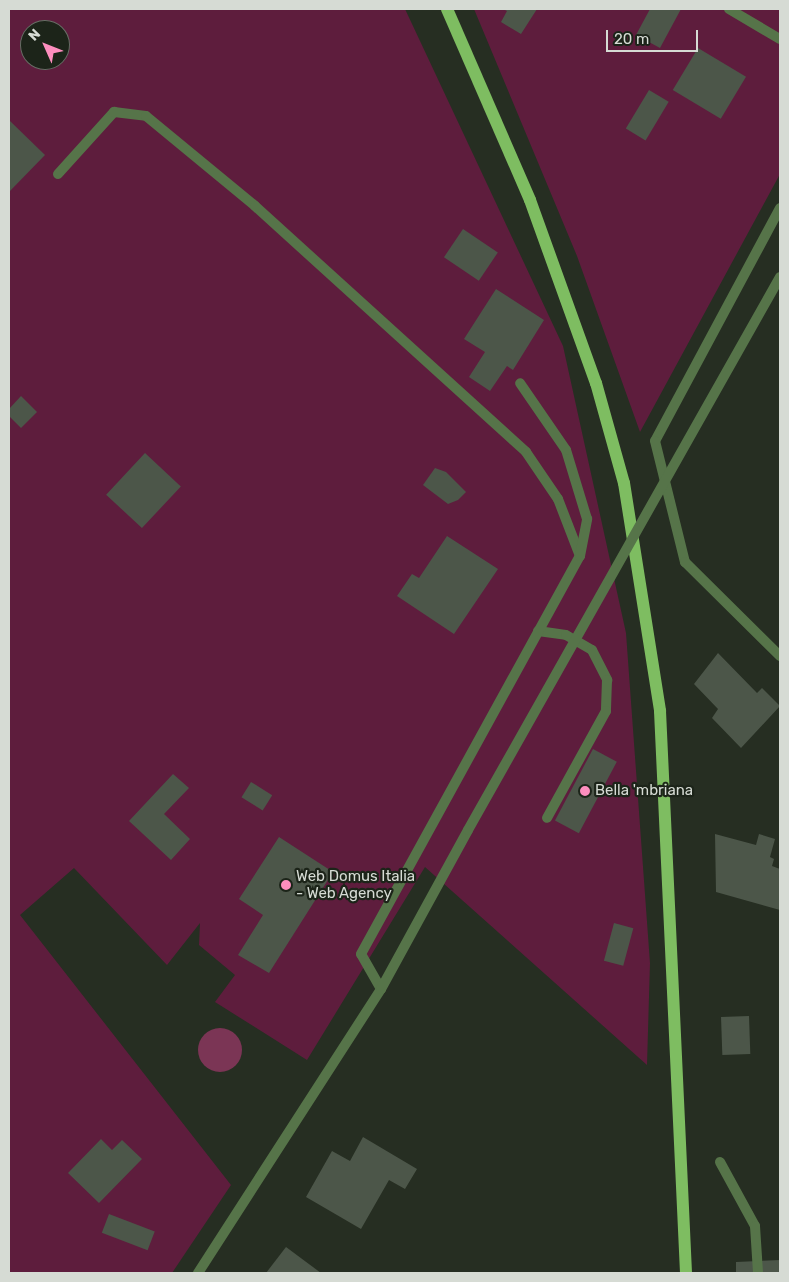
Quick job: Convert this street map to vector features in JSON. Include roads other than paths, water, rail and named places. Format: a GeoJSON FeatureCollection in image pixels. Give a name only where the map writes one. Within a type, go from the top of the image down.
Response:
{"type":"FeatureCollection","features":[{"type":"Feature","properties":{"kind":"main road"},"geometry":{"type":"LineString","coordinates":[[447,9],[530,200],[596,383],[624,484],[660,711],[684,1159],[686,1273]]}},
{"type":"Feature","properties":{"kind":"street"},"geometry":{"type":"LineString","coordinates":[[729,9],[780,39]]}},
{"type":"Feature","properties":{"kind":"street"},"geometry":{"type":"LineString","coordinates":[[58,174],[114,112],[146,116],[254,206],[526,452],[558,499],[580,556]]}},
{"type":"Feature","properties":{"kind":"street"},"geometry":{"type":"LineString","coordinates":[[779,212],[655,441],[685,562],[780,656]]}},
{"type":"Feature","properties":{"kind":"street"},"geometry":{"type":"LineString","coordinates":[[198,1273],[381,989],[468,830],[780,277]]}},
{"type":"Feature","properties":{"kind":"street"},"geometry":{"type":"LineString","coordinates":[[381,989],[361,954],[580,556],[587,519],[566,450],[520,383]]}},
{"type":"Feature","properties":{"kind":"street"},"geometry":{"type":"LineString","coordinates":[[538,631],[566,635],[592,650],[607,680],[606,711],[547,818]]}},
{"type":"Feature","properties":{"kind":"street"},"geometry":{"type":"LineString","coordinates":[[720,1162],[755,1226],[758,1273]]}},
{"type":"Feature","properties":{"kind":"place","name":"Bella 'mbriana"},"geometry":{"type":"Point","coordinates":[585,791]}},
{"type":"Feature","properties":{"kind":"place","name":"Web Domus Italia - Web Agency"},"geometry":{"type":"Point","coordinates":[286,885]}}]}
